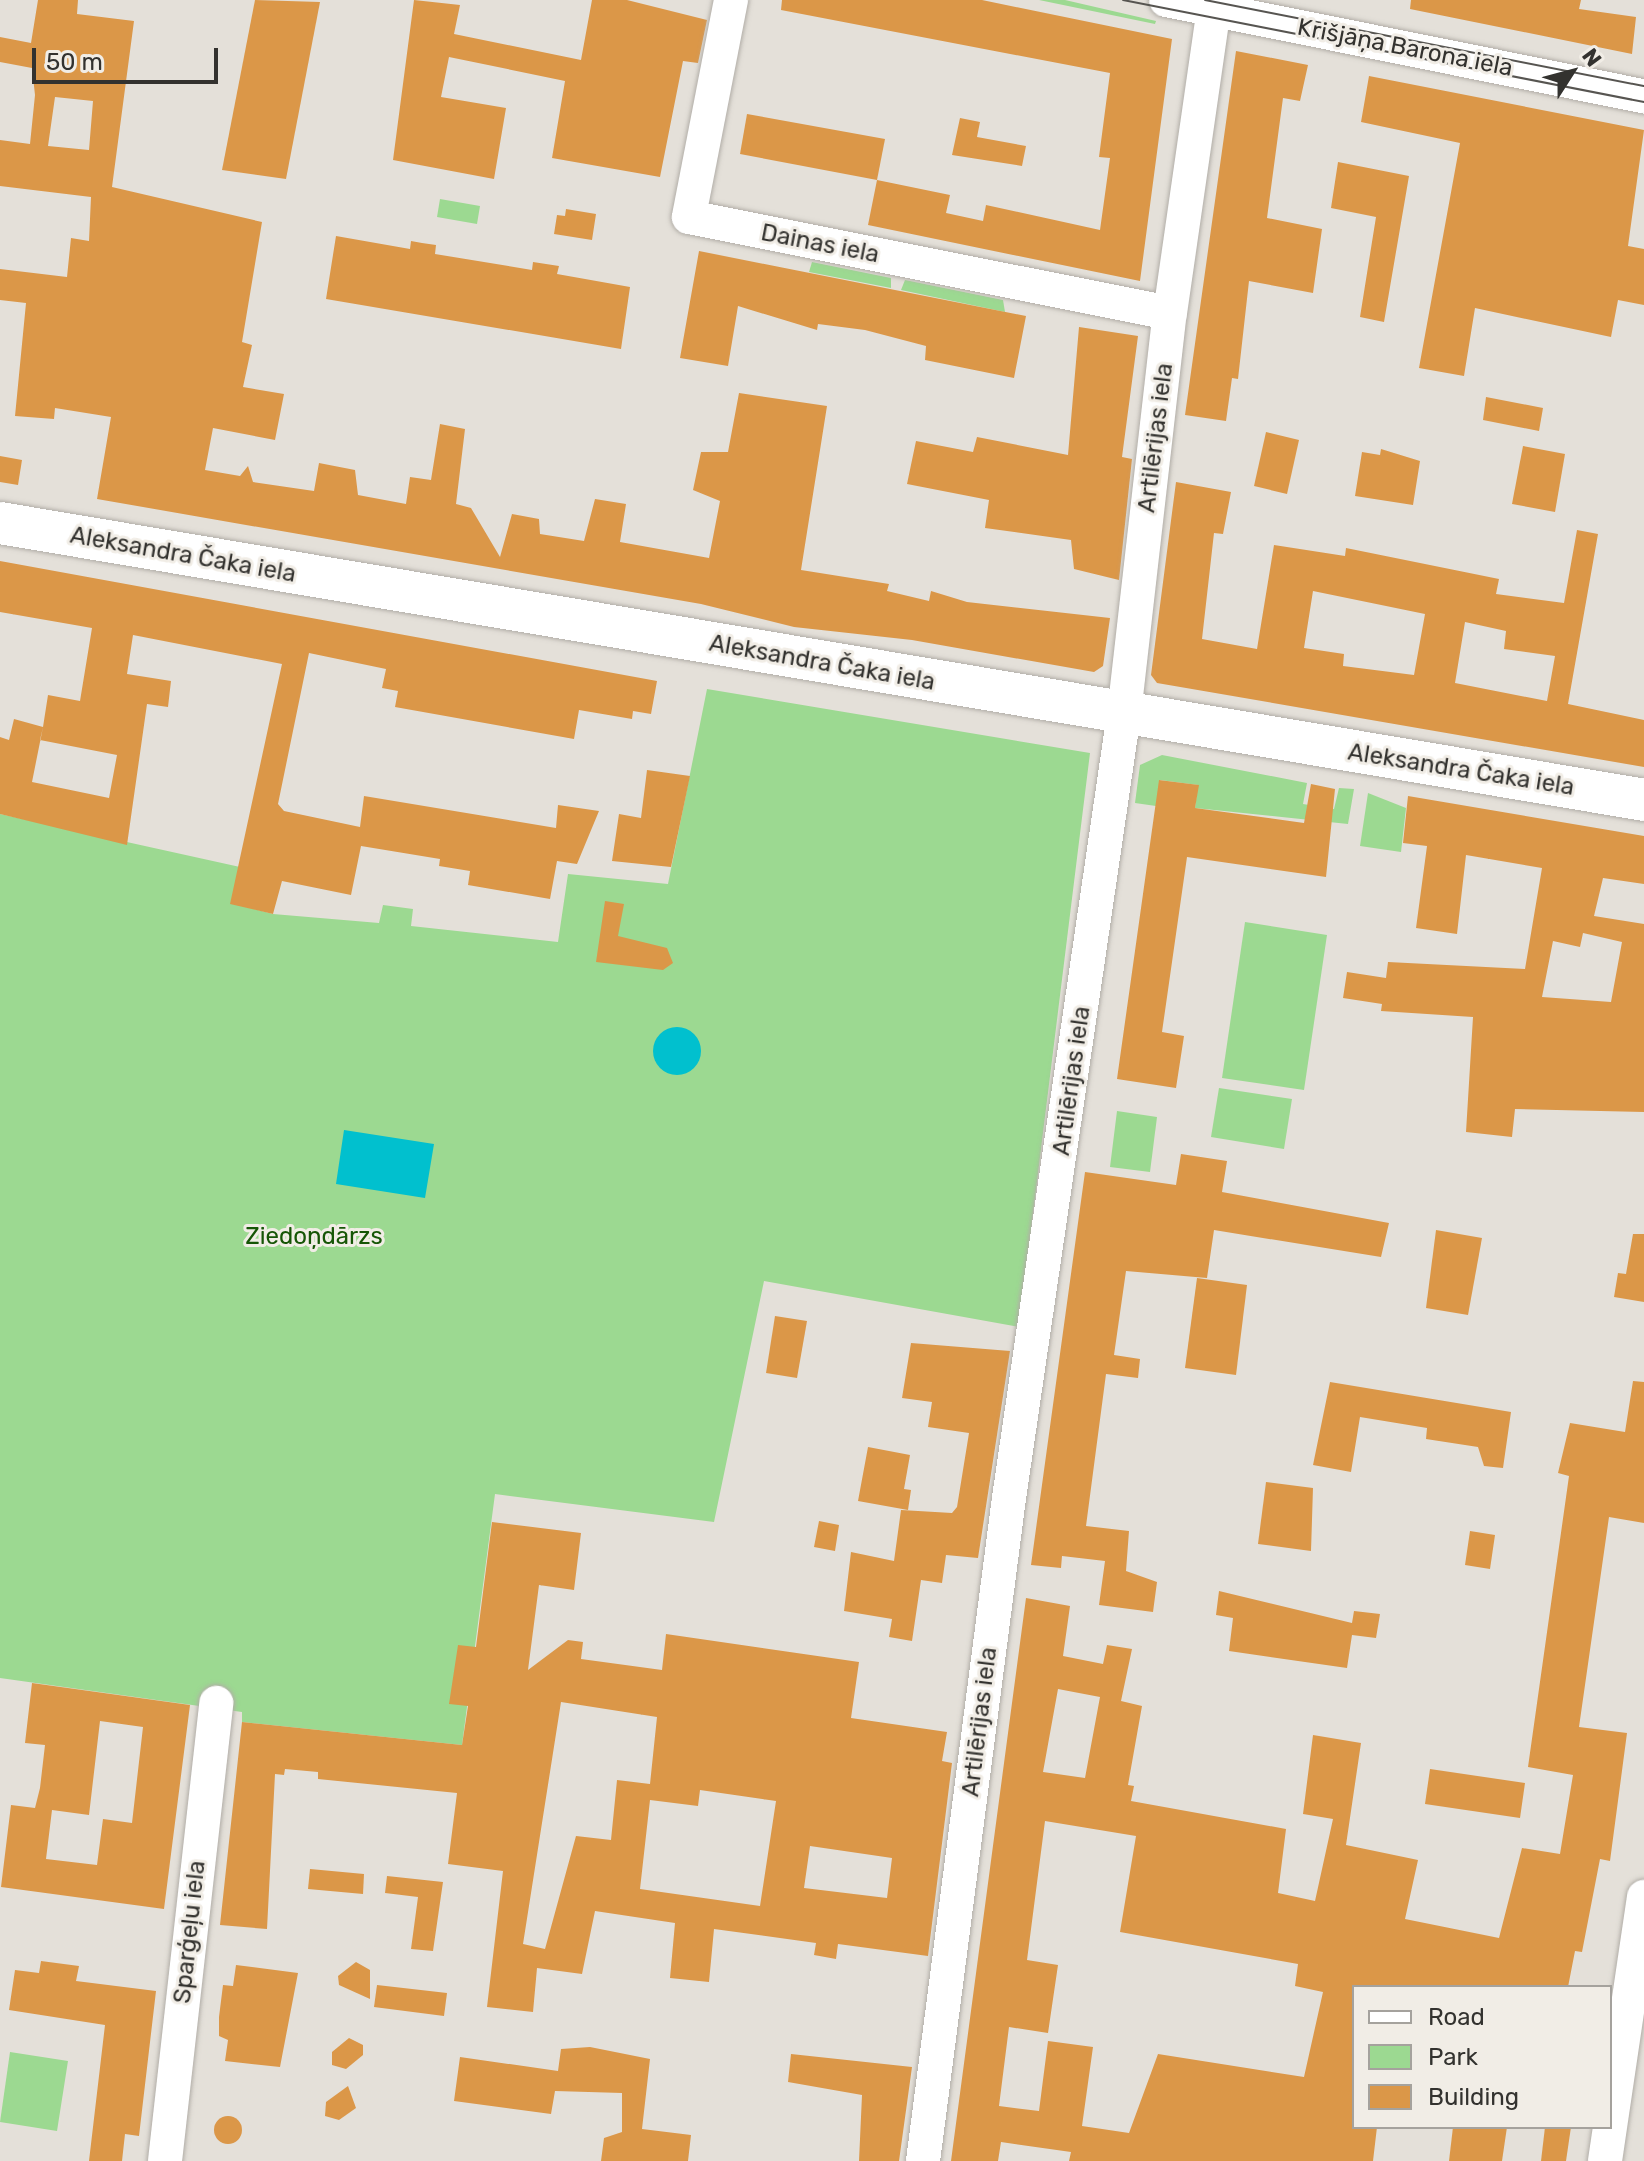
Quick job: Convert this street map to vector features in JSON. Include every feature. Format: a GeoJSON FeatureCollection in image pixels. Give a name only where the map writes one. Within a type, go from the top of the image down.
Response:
{"type":"FeatureCollection","features":[{"type":"Feature","properties":{"kind":"main road","name":"Aleksandra Čaka iela"},"geometry":{"type":"LineString","coordinates":[[0,523],[1644,800]]}},
{"type":"Feature","properties":{"kind":"street","name":"Dainas iela"},"geometry":{"type":"LineString","coordinates":[[731,0],[689,217],[1170,313]]}},
{"type":"Feature","properties":{"kind":"street","name":"Krišjāņa Barona iela"},"geometry":{"type":"LineString","coordinates":[[1166,0],[1214,5],[1644,96]]}},
{"type":"Feature","properties":{"kind":"street","name":"Artilērijas iela"},"geometry":{"type":"LineString","coordinates":[[923,2161],[1009,1498],[1124,714],[1170,313],[1214,5]]}},
{"type":"Feature","properties":{"kind":"street","name":"Sparģeļu iela"},"geometry":{"type":"LineString","coordinates":[[165,2161],[216,1703]]}},
{"type":"Feature","properties":{"kind":"street"},"geometry":{"type":"LineString","coordinates":[[1612,2114],[1644,1897]]}},
{"type":"Feature","properties":{"kind":"street"},"geometry":{"type":"LineString","coordinates":[[1605,2161],[1610,2129]]}},
{"type":"Feature","properties":{"kind":"green space"},"geometry":{"type":"Polygon","coordinates":[[[1039,0],[1065,0],[1156,21],[1155,24],[1039,0]]]}},
{"type":"Feature","properties":{"kind":"green space"},"geometry":{"type":"Polygon","coordinates":[[[440,199],[480,206],[477,224],[437,217],[440,199]]]}},
{"type":"Feature","properties":{"kind":"green space"},"geometry":{"type":"Polygon","coordinates":[[[812,262],[891,278],[891,288],[809,272],[812,262]]]}},
{"type":"Feature","properties":{"kind":"green space"},"geometry":{"type":"Polygon","coordinates":[[[905,280],[1003,300],[1005,312],[901,290],[905,280]]]}},
{"type":"Feature","properties":{"kind":"green space","name":"Ziedoņdārzs"},"geometry":{"type":"Polygon","coordinates":[[[707,689],[1090,753],[1019,1327],[764,1281],[714,1522],[495,1494],[462,1745],[242,1722],[242,1712],[0,1678],[0,814],[240,867],[231,903],[273,914],[379,923],[383,905],[413,909],[411,926],[558,942],[568,874],[668,884],[707,689]]]}},
{"type":"Feature","properties":{"kind":"green space"},"geometry":{"type":"Polygon","coordinates":[[[1162,755],[1307,783],[1303,804],[1334,809],[1339,788],[1354,789],[1348,824],[1195,808],[1198,785],[1160,780],[1156,806],[1135,803],[1140,765],[1162,755]]]}},
{"type":"Feature","properties":{"kind":"green space"},"geometry":{"type":"Polygon","coordinates":[[[1368,793],[1406,808],[1401,852],[1360,846],[1368,793]]]}},
{"type":"Feature","properties":{"kind":"green space"},"geometry":{"type":"Polygon","coordinates":[[[1245,922],[1327,935],[1304,1090],[1222,1078],[1245,922]]]}},
{"type":"Feature","properties":{"kind":"green space"},"geometry":{"type":"Polygon","coordinates":[[[1219,1088],[1292,1099],[1284,1149],[1211,1137],[1219,1088]]]}},
{"type":"Feature","properties":{"kind":"green space"},"geometry":{"type":"Polygon","coordinates":[[[1117,1111],[1157,1117],[1150,1172],[1110,1167],[1117,1111]]]}},
{"type":"Feature","properties":{"kind":"green space"},"geometry":{"type":"Polygon","coordinates":[[[10,2052],[68,2061],[57,2131],[0,2122],[10,2052]]]}},
{"type":"Feature","properties":{"kind":"water"},"geometry":{"type":"Polygon","coordinates":[[[677,1027],[694,1034],[701,1051],[694,1068],[677,1075],[660,1068],[653,1051],[660,1034],[677,1027]]]}},
{"type":"Feature","properties":{"kind":"water"},"geometry":{"type":"Polygon","coordinates":[[[344,1130],[434,1144],[425,1198],[336,1184],[344,1130]]]}},
{"type":"Feature","properties":{"kind":"building"},"geometry":{"type":"Polygon","coordinates":[[[38,0],[78,0],[77,14],[134,21],[112,187],[262,222],[242,342],[252,345],[243,387],[284,394],[275,440],[213,428],[205,470],[240,476],[248,466],[253,482],[314,491],[319,463],[355,470],[358,495],[406,504],[410,477],[431,480],[440,424],[465,429],[456,504],[471,508],[500,557],[512,514],[539,519],[540,534],[584,541],[595,499],[626,504],[620,542],[709,558],[720,501],[693,490],[701,452],[728,452],[739,393],[827,406],[801,570],[889,584],[887,591],[929,601],[931,591],[967,602],[1110,618],[1103,666],[1094,672],[912,640],[794,627],[701,604],[97,499],[111,417],[55,408],[54,419],[15,416],[26,303],[0,300],[0,269],[67,277],[71,238],[89,241],[91,197],[0,186],[0,140],[30,144],[35,95],[32,68],[0,62],[0,37],[31,43],[38,0]],[[55,97],[48,146],[89,150],[93,101],[55,97]]]}},
{"type":"Feature","properties":{"kind":"building"},"geometry":{"type":"Polygon","coordinates":[[[255,0],[320,2],[286,179],[222,170],[255,0]]]}},
{"type":"Feature","properties":{"kind":"building"},"geometry":{"type":"Polygon","coordinates":[[[414,0],[460,5],[454,34],[581,60],[592,0],[627,0],[707,20],[698,63],[683,61],[660,177],[552,158],[565,81],[449,57],[441,97],[506,108],[494,179],[393,160],[414,0]]]}},
{"type":"Feature","properties":{"kind":"building"},"geometry":{"type":"Polygon","coordinates":[[[782,0],[982,0],[1172,39],[1140,281],[868,225],[877,180],[950,195],[946,213],[983,221],[986,205],[1100,230],[1110,158],[1099,157],[1110,73],[781,10],[782,0]]]}},
{"type":"Feature","properties":{"kind":"building"},"geometry":{"type":"Polygon","coordinates":[[[1411,0],[1581,0],[1579,9],[1636,17],[1632,54],[1410,9],[1411,0]]]}},
{"type":"Feature","properties":{"kind":"building"},"geometry":{"type":"Polygon","coordinates":[[[1236,51],[1308,65],[1300,101],[1283,98],[1267,218],[1322,229],[1313,293],[1249,281],[1238,379],[1232,378],[1226,421],[1185,415],[1236,51]]]}},
{"type":"Feature","properties":{"kind":"building"},"geometry":{"type":"Polygon","coordinates":[[[1369,76],[1644,130],[1628,246],[1644,249],[1644,305],[1618,300],[1611,337],[1475,308],[1464,376],[1419,368],[1460,143],[1361,122],[1369,76]]]}},
{"type":"Feature","properties":{"kind":"building"},"geometry":{"type":"Polygon","coordinates":[[[747,114],[885,139],[877,180],[740,154],[747,114]]]}},
{"type":"Feature","properties":{"kind":"building"},"geometry":{"type":"Polygon","coordinates":[[[960,118],[980,122],[977,137],[1026,146],[1022,166],[952,155],[960,118]]]}},
{"type":"Feature","properties":{"kind":"building"},"geometry":{"type":"Polygon","coordinates":[[[1338,162],[1409,176],[1384,322],[1360,317],[1376,217],[1331,208],[1338,162]]]}},
{"type":"Feature","properties":{"kind":"building"},"geometry":{"type":"Polygon","coordinates":[[[566,209],[596,214],[592,240],[554,234],[557,215],[565,216],[566,209]]]}},
{"type":"Feature","properties":{"kind":"building"},"geometry":{"type":"Polygon","coordinates":[[[336,236],[410,249],[411,241],[436,245],[435,254],[532,270],[533,262],[559,266],[557,274],[630,287],[621,349],[326,299],[336,236]]]}},
{"type":"Feature","properties":{"kind":"building"},"geometry":{"type":"Polygon","coordinates":[[[699,251],[1026,316],[1014,378],[925,360],[926,346],[865,330],[818,324],[817,330],[738,306],[728,366],[680,358],[699,251]]]}},
{"type":"Feature","properties":{"kind":"building"},"geometry":{"type":"Polygon","coordinates":[[[1079,327],[1138,336],[1122,457],[1132,459],[1119,580],[1074,569],[1071,540],[985,528],[989,500],[907,484],[916,441],[973,452],[977,437],[1068,455],[1079,327]]]}},
{"type":"Feature","properties":{"kind":"building"},"geometry":{"type":"Polygon","coordinates":[[[1486,397],[1543,408],[1539,431],[1483,420],[1486,397]]]}},
{"type":"Feature","properties":{"kind":"building"},"geometry":{"type":"Polygon","coordinates":[[[1266,432],[1299,440],[1287,494],[1254,486],[1266,432]]]}},
{"type":"Feature","properties":{"kind":"building"},"geometry":{"type":"Polygon","coordinates":[[[1523,446],[1565,454],[1555,512],[1512,504],[1523,446]]]}},
{"type":"Feature","properties":{"kind":"building"},"geometry":{"type":"Polygon","coordinates":[[[1381,449],[1420,461],[1413,505],[1355,496],[1362,452],[1380,455],[1381,449]]]}},
{"type":"Feature","properties":{"kind":"building"},"geometry":{"type":"Polygon","coordinates":[[[0,456],[22,460],[18,485],[0,482],[0,456]]]}},
{"type":"Feature","properties":{"kind":"building"},"geometry":{"type":"Polygon","coordinates":[[[1176,482],[1231,492],[1223,534],[1214,533],[1202,639],[1257,649],[1274,545],[1345,556],[1346,548],[1499,579],[1496,594],[1564,603],[1577,530],[1598,534],[1568,704],[1644,720],[1644,767],[1157,683],[1151,675],[1176,482]],[[1313,591],[1304,648],[1344,654],[1343,666],[1414,675],[1425,614],[1313,591]],[[1465,622],[1455,683],[1547,701],[1555,656],[1504,649],[1506,631],[1465,622]]]}},
{"type":"Feature","properties":{"kind":"building"},"geometry":{"type":"Polygon","coordinates":[[[0,561],[657,681],[651,714],[633,711],[632,719],[579,710],[574,739],[395,707],[398,691],[382,688],[386,669],[309,653],[278,804],[284,811],[360,827],[364,796],[556,828],[558,805],[599,811],[577,864],[557,861],[550,899],[468,885],[470,871],[439,866],[440,859],[361,846],[351,895],[282,881],[273,914],[230,904],[282,664],[133,635],[127,674],[171,681],[168,707],[147,704],[127,845],[0,814],[0,737],[9,740],[14,719],[43,727],[48,695],[80,701],[92,628],[0,612],[0,561]],[[40,740],[32,782],[109,798],[117,755],[40,740]]]}},
{"type":"Feature","properties":{"kind":"building"},"geometry":{"type":"Polygon","coordinates":[[[647,770],[690,776],[671,867],[612,861],[619,814],[641,818],[647,770]]]}},
{"type":"Feature","properties":{"kind":"building"},"geometry":{"type":"Polygon","coordinates":[[[1159,780],[1199,785],[1195,808],[1304,823],[1311,784],[1335,789],[1326,877],[1187,857],[1162,1032],[1184,1036],[1176,1088],[1117,1079],[1159,780]]]}},
{"type":"Feature","properties":{"kind":"building"},"geometry":{"type":"Polygon","coordinates":[[[1408,796],[1644,836],[1644,884],[1603,878],[1594,916],[1644,924],[1644,1112],[1515,1109],[1512,1137],[1466,1132],[1473,1017],[1381,1011],[1382,1004],[1343,998],[1347,972],[1386,978],[1388,962],[1525,969],[1542,868],[1466,855],[1457,934],[1416,928],[1427,846],[1403,843],[1408,796]],[[1583,933],[1580,947],[1553,941],[1542,997],[1611,1002],[1622,942],[1583,933]]]}},
{"type":"Feature","properties":{"kind":"building"},"geometry":{"type":"Polygon","coordinates":[[[605,901],[624,904],[618,936],[667,948],[673,963],[663,970],[596,962],[605,901]]]}},
{"type":"Feature","properties":{"kind":"building"},"geometry":{"type":"Polygon","coordinates":[[[1181,1154],[1227,1161],[1222,1192],[1389,1223],[1381,1257],[1214,1230],[1207,1278],[1126,1271],[1114,1355],[1140,1359],[1138,1378],[1106,1374],[1086,1526],[1129,1531],[1126,1571],[1157,1582],[1153,1612],[1099,1605],[1105,1561],[1062,1556],[1061,1568],[1031,1565],[1085,1172],[1176,1185],[1181,1154]]]}},
{"type":"Feature","properties":{"kind":"building"},"geometry":{"type":"Polygon","coordinates":[[[1436,1230],[1482,1238],[1468,1315],[1426,1308],[1436,1230]]]}},
{"type":"Feature","properties":{"kind":"building"},"geometry":{"type":"Polygon","coordinates":[[[1633,1234],[1644,1234],[1644,1302],[1614,1297],[1618,1273],[1626,1274],[1633,1234]]]}},
{"type":"Feature","properties":{"kind":"building"},"geometry":{"type":"Polygon","coordinates":[[[1197,1278],[1247,1285],[1236,1375],[1185,1368],[1197,1278]]]}},
{"type":"Feature","properties":{"kind":"building"},"geometry":{"type":"Polygon","coordinates":[[[775,1316],[807,1321],[797,1378],[766,1373],[775,1316]]]}},
{"type":"Feature","properties":{"kind":"building"},"geometry":{"type":"Polygon","coordinates":[[[911,1343],[1010,1351],[978,1558],[946,1555],[942,1583],[921,1580],[912,1641],[889,1637],[892,1619],[844,1611],[851,1552],[894,1561],[901,1510],[952,1513],[957,1507],[969,1433],[928,1427],[932,1402],[902,1398],[911,1343]]]}},
{"type":"Feature","properties":{"kind":"building"},"geometry":{"type":"Polygon","coordinates":[[[1633,1381],[1644,1382],[1644,1523],[1609,1517],[1579,1727],[1627,1733],[1610,1861],[1600,1859],[1582,1952],[1575,1951],[1568,1985],[1352,1985],[1352,2129],[1377,2129],[1373,2161],[1069,2161],[1071,2152],[1001,2142],[998,2161],[951,2161],[1026,1598],[1070,1606],[1063,1656],[1103,1664],[1107,1645],[1132,1649],[1121,1701],[1142,1706],[1128,1785],[1134,1786],[1131,1801],[1286,1829],[1278,1893],[1315,1901],[1333,1819],[1303,1814],[1313,1735],[1361,1743],[1346,1845],[1418,1860],[1405,1919],[1499,1938],[1522,1848],[1560,1854],[1573,1775],[1528,1767],[1569,1476],[1558,1473],[1570,1423],[1625,1432],[1633,1381]],[[1058,1689],[1043,1772],[1085,1778],[1100,1697],[1058,1689]],[[1045,1821],[1027,1960],[1058,1965],[1048,2033],[1009,2027],[999,2106],[1039,2111],[1048,2041],[1093,2047],[1082,2126],[1129,2133],[1158,2054],[1304,2077],[1323,1992],[1295,1986],[1298,1964],[1120,1932],[1136,1836],[1045,1821]]]}},
{"type":"Feature","properties":{"kind":"building"},"geometry":{"type":"Polygon","coordinates":[[[1330,1382],[1511,1412],[1503,1468],[1484,1466],[1478,1447],[1426,1439],[1427,1428],[1360,1417],[1351,1472],[1313,1465],[1330,1382]]]}},
{"type":"Feature","properties":{"kind":"building"},"geometry":{"type":"Polygon","coordinates":[[[868,1447],[910,1455],[904,1489],[911,1490],[908,1510],[858,1501],[868,1447]]]}},
{"type":"Feature","properties":{"kind":"building"},"geometry":{"type":"Polygon","coordinates":[[[1266,1482],[1313,1488],[1311,1551],[1258,1544],[1266,1482]]]}},
{"type":"Feature","properties":{"kind":"building"},"geometry":{"type":"Polygon","coordinates":[[[819,1521],[839,1525],[835,1551],[814,1547],[819,1521]]]}},
{"type":"Feature","properties":{"kind":"building"},"geometry":{"type":"Polygon","coordinates":[[[492,1522],[581,1533],[574,1590],[539,1585],[528,1670],[568,1640],[583,1642],[581,1659],[662,1670],[666,1634],[859,1662],[851,1718],[947,1732],[942,1761],[952,1763],[928,1956],[838,1944],[836,1959],[814,1955],[816,1943],[714,1929],[709,1982],[670,1978],[675,1923],[595,1911],[582,1974],[537,1968],[533,2012],[487,2007],[503,1871],[448,1864],[457,1793],[318,1779],[318,1772],[285,1769],[284,1775],[275,1774],[267,1929],[220,1925],[242,1722],[462,1745],[468,1706],[449,1704],[458,1645],[476,1647],[492,1522]],[[561,1702],[523,1944],[545,1949],[576,1836],[611,1840],[617,1780],[650,1784],[657,1717],[561,1702]],[[700,1790],[698,1806],[650,1800],[640,1889],[760,1906],[776,1801],[700,1790]],[[810,1846],[804,1888],[887,1898],[892,1858],[810,1846]]]}},
{"type":"Feature","properties":{"kind":"building"},"geometry":{"type":"Polygon","coordinates":[[[1470,1531],[1495,1535],[1490,1569],[1465,1565],[1470,1531]]]}},
{"type":"Feature","properties":{"kind":"building"},"geometry":{"type":"Polygon","coordinates":[[[1219,1591],[1352,1623],[1354,1611],[1380,1614],[1376,1638],[1352,1635],[1347,1668],[1229,1651],[1233,1618],[1216,1615],[1219,1591]]]}},
{"type":"Feature","properties":{"kind":"building"},"geometry":{"type":"Polygon","coordinates":[[[32,1683],[190,1705],[164,1909],[1,1887],[11,1805],[35,1808],[40,1788],[45,1745],[25,1743],[32,1683]],[[100,1721],[89,1815],[52,1810],[46,1859],[97,1865],[103,1819],[132,1823],[143,1727],[100,1721]]]}},
{"type":"Feature","properties":{"kind":"building"},"geometry":{"type":"Polygon","coordinates":[[[1430,1769],[1525,1783],[1520,1818],[1425,1804],[1430,1769]]]}},
{"type":"Feature","properties":{"kind":"building"},"geometry":{"type":"Polygon","coordinates":[[[310,1869],[364,1874],[363,1894],[308,1889],[310,1869]]]}},
{"type":"Feature","properties":{"kind":"building"},"geometry":{"type":"Polygon","coordinates":[[[387,1876],[443,1882],[433,1951],[411,1949],[418,1897],[385,1893],[387,1876]]]}},
{"type":"Feature","properties":{"kind":"building"},"geometry":{"type":"Polygon","coordinates":[[[41,1961],[79,1966],[76,1981],[156,1991],[139,2136],[125,2134],[122,2161],[89,2161],[105,2025],[9,2010],[15,1970],[39,1973],[41,1961]]]}},
{"type":"Feature","properties":{"kind":"building"},"geometry":{"type":"Polygon","coordinates":[[[356,1962],[370,1970],[370,1999],[339,1985],[338,1976],[356,1962]]]}},
{"type":"Feature","properties":{"kind":"building"},"geometry":{"type":"Polygon","coordinates":[[[236,1965],[298,1973],[280,2067],[225,2061],[228,2040],[219,2036],[219,2017],[223,1985],[233,1986],[236,1965]]]}},
{"type":"Feature","properties":{"kind":"building"},"geometry":{"type":"Polygon","coordinates":[[[377,1985],[447,1993],[444,2016],[374,2007],[377,1985]]]}},
{"type":"Feature","properties":{"kind":"building"},"geometry":{"type":"Polygon","coordinates":[[[349,2038],[363,2045],[363,2055],[346,2069],[332,2065],[332,2052],[349,2038]]]}},
{"type":"Feature","properties":{"kind":"building"},"geometry":{"type":"Polygon","coordinates":[[[590,2047],[650,2059],[642,2129],[691,2135],[688,2161],[601,2161],[604,2138],[622,2132],[622,2093],[555,2091],[551,2114],[454,2101],[460,2057],[558,2071],[561,2049],[590,2047]]]}},
{"type":"Feature","properties":{"kind":"building"},"geometry":{"type":"Polygon","coordinates":[[[791,2054],[912,2067],[899,2161],[859,2161],[862,2095],[788,2082],[791,2054]]]}},
{"type":"Feature","properties":{"kind":"building"},"geometry":{"type":"Polygon","coordinates":[[[348,2086],[356,2108],[339,2120],[325,2116],[326,2102],[348,2086]]]}},
{"type":"Feature","properties":{"kind":"building"},"geometry":{"type":"Polygon","coordinates":[[[228,2116],[238,2120],[242,2130],[238,2140],[228,2144],[218,2140],[214,2130],[218,2120],[228,2116]]]}},
{"type":"Feature","properties":{"kind":"building"},"geometry":{"type":"Polygon","coordinates":[[[1453,2129],[1507,2129],[1502,2161],[1449,2161],[1453,2129]]]}},
{"type":"Feature","properties":{"kind":"building"},"geometry":{"type":"Polygon","coordinates":[[[1545,2129],[1571,2129],[1566,2161],[1541,2161],[1545,2129]]]}},
{"type":"Feature","properties":{"kind":"tram line"},"geometry":{"type":"LineString","coordinates":[[1123,0],[1644,102]]}},
{"type":"Feature","properties":{"kind":"tram line"},"geometry":{"type":"LineString","coordinates":[[1205,0],[1644,86]]}}]}
